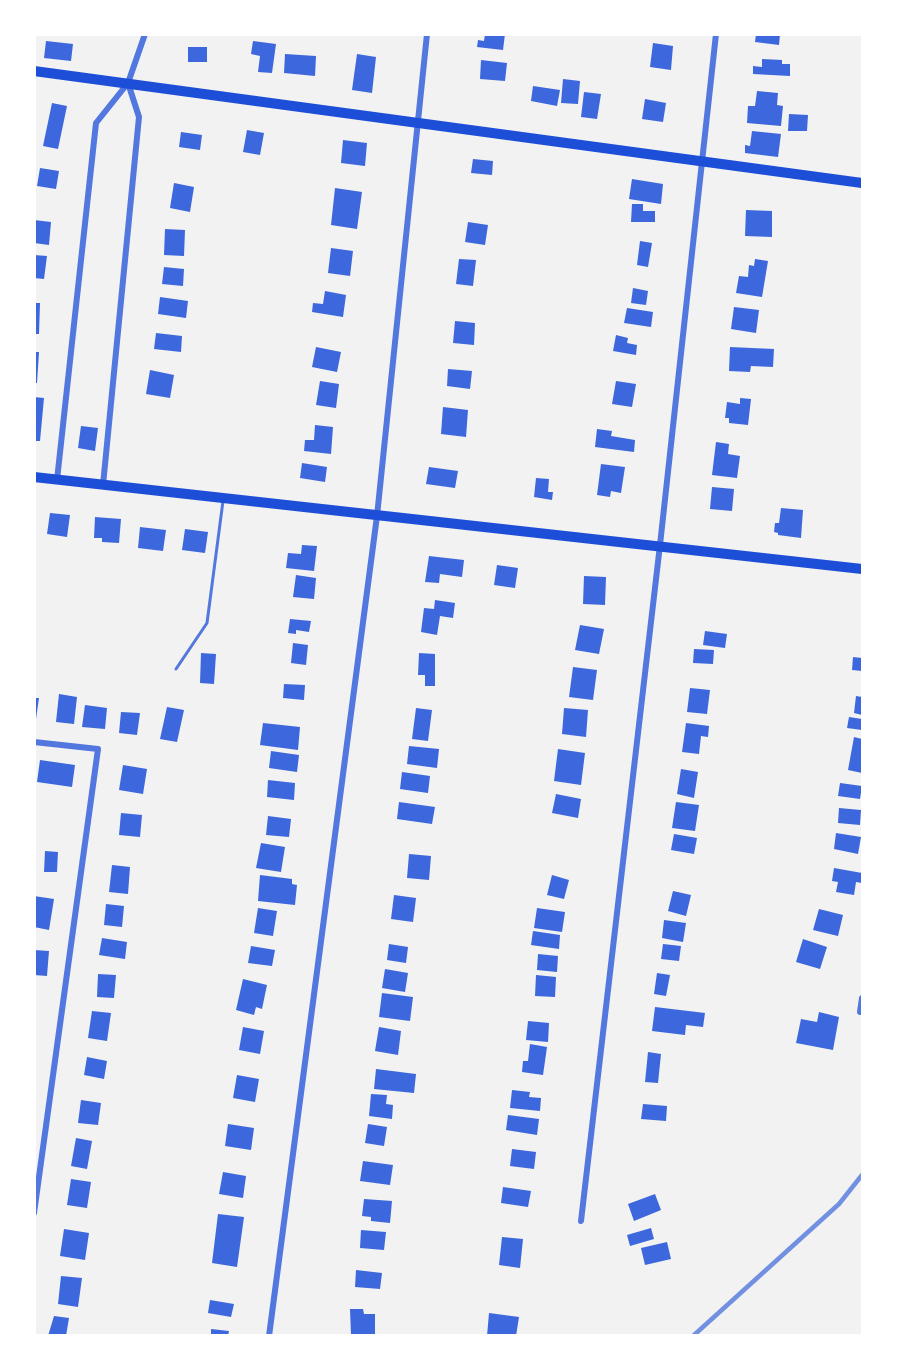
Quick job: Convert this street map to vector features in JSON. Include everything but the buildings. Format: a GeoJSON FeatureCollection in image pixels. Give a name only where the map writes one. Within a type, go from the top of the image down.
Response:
{"type":"FeatureCollection","features":[{"type":"Feature","properties":{"kind":"main road"},"geometry":{"type":"LineString","coordinates":[[34,71],[862,183]]}},
{"type":"Feature","properties":{"kind":"main road"},"geometry":{"type":"LineString","coordinates":[[34,477],[376,516],[660,544],[862,569]]}},
{"type":"Feature","properties":{"kind":"street"},"geometry":{"type":"LineString","coordinates":[[57,480],[96,123],[128,83],[145,34]]}},
{"type":"Feature","properties":{"kind":"street"},"geometry":{"type":"LineString","coordinates":[[269,1335],[376,516],[427,34]]}},
{"type":"Feature","properties":{"kind":"street"},"geometry":{"type":"LineString","coordinates":[[582,1221],[716,34]]}},
{"type":"Feature","properties":{"kind":"street"},"geometry":{"type":"LineString","coordinates":[[103,485],[139,117],[128,83]]}},
{"type":"Feature","properties":{"kind":"street"},"geometry":{"type":"LineString","coordinates":[[34,742],[98,749],[34,1213]]}},
{"type":"Feature","properties":{"kind":"street"},"geometry":{"type":"LineString","coordinates":[[860,1012],[862,998]]}},
{"type":"Feature","properties":{"kind":"lane"},"geometry":{"type":"LineString","coordinates":[[176,669],[207,623],[224,499]]}},
{"type":"Feature","properties":{"kind":"railway"},"geometry":{"type":"LineString","coordinates":[[693,1336],[839,1204],[862,1175]]}}]}
